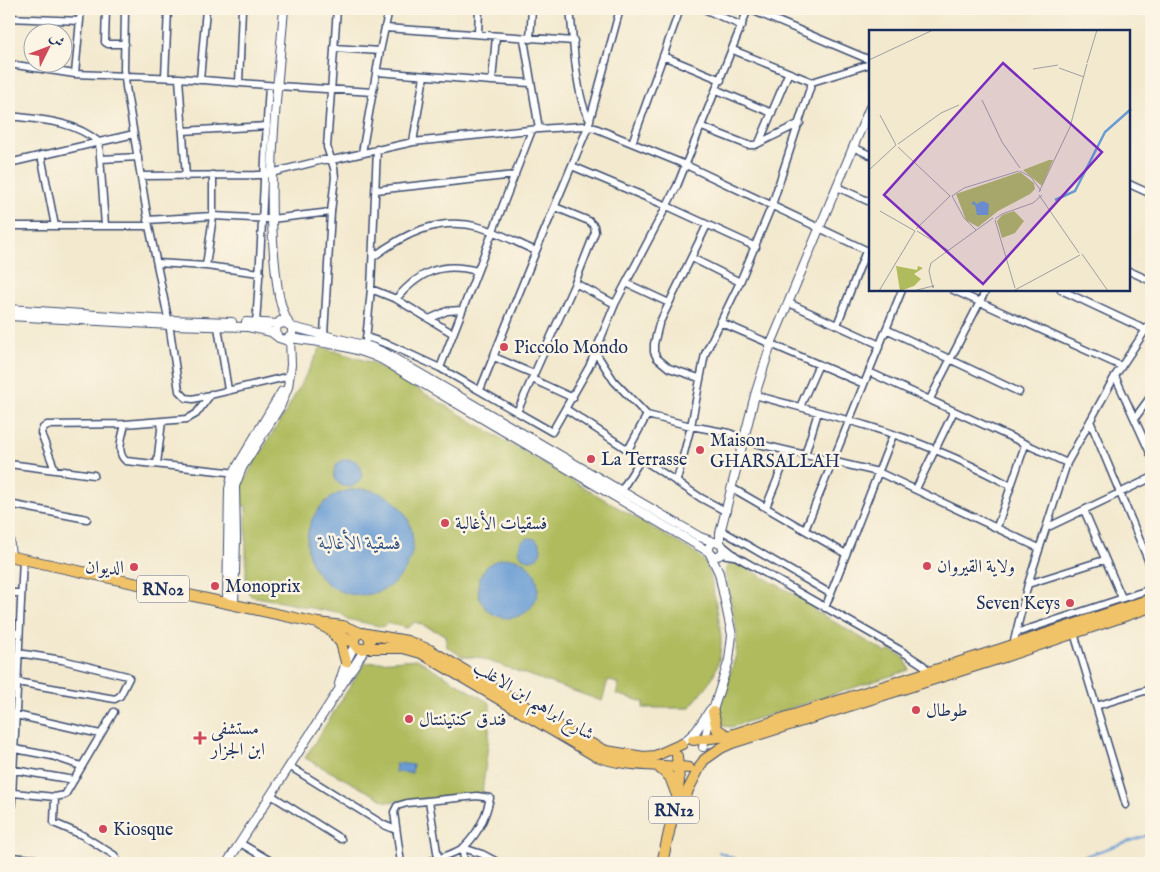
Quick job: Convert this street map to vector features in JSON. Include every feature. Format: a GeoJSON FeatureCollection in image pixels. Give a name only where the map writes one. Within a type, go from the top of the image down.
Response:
{"type":"FeatureCollection","features":[{"type":"Feature","properties":{"kind":"main road","name":"RN02"},"geometry":{"type":"LineString","coordinates":[[10,556],[318,623]]}},
{"type":"Feature","properties":{"kind":"main road"},"geometry":{"type":"LineString","coordinates":[[1002,653],[1013,645],[1151,599]]}},
{"type":"Feature","properties":{"kind":"main road"},"geometry":{"type":"LineString","coordinates":[[686,742],[704,743],[1074,633],[1151,607]]}},
{"type":"Feature","properties":{"kind":"main road"},"geometry":{"type":"LineString","coordinates":[[318,623],[360,646],[370,641],[364,633]]}},
{"type":"Feature","properties":{"kind":"main road","name":"شارع ابراهيم ابن الاغلب"},"geometry":{"type":"LineString","coordinates":[[318,623],[343,626],[364,633],[407,641],[430,650],[577,737],[606,751],[623,755],[655,756],[686,742]]}},
{"type":"Feature","properties":{"kind":"main road"},"geometry":{"type":"LineString","coordinates":[[330,630],[341,643],[346,662]]}},
{"type":"Feature","properties":{"kind":"main road","name":"شارع ابراهيم ابن الاغلب"},"geometry":{"type":"LineString","coordinates":[[360,646],[402,648],[421,653],[594,755],[609,761],[630,765],[657,766],[678,761]]}},
{"type":"Feature","properties":{"kind":"main road"},"geometry":{"type":"LineString","coordinates":[[678,761],[689,768],[694,768],[720,748],[931,675]]}},
{"type":"Feature","properties":{"kind":"main road"},"geometry":{"type":"LineString","coordinates":[[713,712],[717,729],[728,736]]}},
{"type":"Feature","properties":{"kind":"main road","name":"RN12"},"geometry":{"type":"LineString","coordinates":[[662,863],[677,797],[679,747],[686,742]]}},
{"type":"Feature","properties":{"kind":"main road"},"geometry":{"type":"LineString","coordinates":[[703,762],[705,756],[704,743]]}},
{"type":"Feature","properties":{"kind":"main road","name":"RN12"},"geometry":{"type":"LineString","coordinates":[[668,863],[683,804],[691,783],[703,762]]}},
{"type":"Feature","properties":{"kind":"main road"},"geometry":{"type":"LineString","coordinates":[[657,766],[670,778],[677,797]]}},
{"type":"Feature","properties":{"kind":"street"},"geometry":{"type":"LineString","coordinates":[[75,74],[81,9]]}},
{"type":"Feature","properties":{"kind":"street"},"geometry":{"type":"LineString","coordinates":[[106,9],[105,42],[108,44],[125,44]]}},
{"type":"Feature","properties":{"kind":"street"},"geometry":{"type":"LineString","coordinates":[[125,9],[125,76],[148,223],[169,322],[179,392],[189,399],[286,377]]}},
{"type":"Feature","properties":{"kind":"street"},"geometry":{"type":"LineString","coordinates":[[165,77],[168,9]]}},
{"type":"Feature","properties":{"kind":"street"},"geometry":{"type":"LineString","coordinates":[[200,80],[206,9]]}},
{"type":"Feature","properties":{"kind":"street"},"geometry":{"type":"LineString","coordinates":[[239,82],[242,9]]}},
{"type":"Feature","properties":{"kind":"street"},"geometry":{"type":"LineString","coordinates":[[230,604],[236,562],[236,473],[280,396],[286,377],[286,354],[275,331],[279,324],[281,307],[275,268],[271,219],[272,174],[284,9]]}},
{"type":"Feature","properties":{"kind":"street"},"geometry":{"type":"LineString","coordinates":[[324,335],[335,172],[327,148],[336,9]]}},
{"type":"Feature","properties":{"kind":"street"},"geometry":{"type":"LineString","coordinates":[[362,153],[389,9],[375,9]]}},
{"type":"Feature","properties":{"kind":"street"},"geometry":{"type":"LineString","coordinates":[[478,34],[479,9]]}},
{"type":"Feature","properties":{"kind":"street"},"geometry":{"type":"LineString","coordinates":[[440,368],[492,232],[535,129],[527,39],[532,9]]}},
{"type":"Feature","properties":{"kind":"street"},"geometry":{"type":"LineString","coordinates":[[570,9],[580,95],[589,123]]}},
{"type":"Feature","properties":{"kind":"street"},"geometry":{"type":"LineString","coordinates":[[480,390],[589,123],[620,9]]}},
{"type":"Feature","properties":{"kind":"street"},"geometry":{"type":"LineString","coordinates":[[632,143],[680,9]]}},
{"type":"Feature","properties":{"kind":"street"},"geometry":{"type":"LineString","coordinates":[[704,9],[742,26]]}},
{"type":"Feature","properties":{"kind":"street"},"geometry":{"type":"LineString","coordinates":[[9,310],[218,327],[248,327],[271,332],[284,340],[290,338],[390,346],[440,368],[552,432],[596,354],[615,304],[667,206],[702,127],[749,9],[869,62]]}},
{"type":"Feature","properties":{"kind":"street"},"geometry":{"type":"LineString","coordinates":[[9,18],[80,21]]}},
{"type":"Feature","properties":{"kind":"street"},"geometry":{"type":"LineString","coordinates":[[385,28],[574,41]]}},
{"type":"Feature","properties":{"kind":"street"},"geometry":{"type":"LineString","coordinates":[[492,81],[496,36]]}},
{"type":"Feature","properties":{"kind":"street"},"geometry":{"type":"LineString","coordinates":[[334,48],[380,51]]}},
{"type":"Feature","properties":{"kind":"street"},"geometry":{"type":"LineString","coordinates":[[732,50],[812,82],[869,62]]}},
{"type":"Feature","properties":{"kind":"street"},"geometry":{"type":"LineString","coordinates":[[663,56],[721,80]]}},
{"type":"Feature","properties":{"kind":"street"},"geometry":{"type":"LineString","coordinates":[[9,64],[75,74],[165,77],[373,92]]}},
{"type":"Feature","properties":{"kind":"street"},"geometry":{"type":"LineString","coordinates":[[377,72],[531,83]]}},
{"type":"Feature","properties":{"kind":"street"},"geometry":{"type":"LineString","coordinates":[[759,144],[788,74]]}},
{"type":"Feature","properties":{"kind":"street"},"geometry":{"type":"LineString","coordinates":[[413,142],[424,76]]}},
{"type":"Feature","properties":{"kind":"street"},"geometry":{"type":"LineString","coordinates":[[179,78],[186,177]]}},
{"type":"Feature","properties":{"kind":"street"},"geometry":{"type":"LineString","coordinates":[[677,480],[691,426],[705,354],[756,247],[800,123],[812,82]]}},
{"type":"Feature","properties":{"kind":"street"},"geometry":{"type":"LineString","coordinates":[[256,323],[269,86]]}},
{"type":"Feature","properties":{"kind":"street"},"geometry":{"type":"LineString","coordinates":[[717,90],[772,113]]}},
{"type":"Feature","properties":{"kind":"street"},"geometry":{"type":"LineString","coordinates":[[718,543],[755,395],[771,344],[869,109]]}},
{"type":"Feature","properties":{"kind":"street"},"geometry":{"type":"LineString","coordinates":[[9,116],[70,125],[85,132],[98,142],[101,159],[105,226]]}},
{"type":"Feature","properties":{"kind":"street"},"geometry":{"type":"LineString","coordinates":[[141,176],[264,175],[413,142],[589,123],[686,165],[868,251],[837,325]]}},
{"type":"Feature","properties":{"kind":"street"},"geometry":{"type":"LineString","coordinates":[[702,127],[748,145],[755,145],[800,123]]}},
{"type":"Feature","properties":{"kind":"street"},"geometry":{"type":"LineString","coordinates":[[183,131],[266,126]]}},
{"type":"Feature","properties":{"kind":"street"},"geometry":{"type":"LineString","coordinates":[[9,163],[134,134]]}},
{"type":"Feature","properties":{"kind":"street"},"geometry":{"type":"LineString","coordinates":[[853,147],[869,155]]}},
{"type":"Feature","properties":{"kind":"street"},"geometry":{"type":"LineString","coordinates":[[365,345],[371,289],[377,149]]}},
{"type":"Feature","properties":{"kind":"street"},"geometry":{"type":"LineString","coordinates":[[41,155],[55,226]]}},
{"type":"Feature","properties":{"kind":"street"},"geometry":{"type":"LineString","coordinates":[[101,159],[138,157]]}},
{"type":"Feature","properties":{"kind":"street"},"geometry":{"type":"LineString","coordinates":[[572,166],[667,206],[756,247]]}},
{"type":"Feature","properties":{"kind":"street"},"geometry":{"type":"LineString","coordinates":[[376,190],[515,175]]}},
{"type":"Feature","properties":{"kind":"street"},"geometry":{"type":"LineString","coordinates":[[206,266],[213,216],[213,176]]}},
{"type":"Feature","properties":{"kind":"street"},"geometry":{"type":"LineString","coordinates":[[1130,184],[1151,194]]}},
{"type":"Feature","properties":{"kind":"street"},"geometry":{"type":"LineString","coordinates":[[836,187],[869,202]]}},
{"type":"Feature","properties":{"kind":"street"},"geometry":{"type":"LineString","coordinates":[[518,412],[575,283],[595,229],[589,221],[555,207]]}},
{"type":"Feature","properties":{"kind":"street"},"geometry":{"type":"LineString","coordinates":[[9,226],[105,226],[213,216],[271,219],[331,212]]}},
{"type":"Feature","properties":{"kind":"street"},"geometry":{"type":"LineString","coordinates":[[372,256],[416,230],[432,226],[466,225],[492,232],[536,251]]}},
{"type":"Feature","properties":{"kind":"street"},"geometry":{"type":"LineString","coordinates":[[700,378],[668,368],[661,363],[654,352],[655,336],[707,225]]}},
{"type":"Feature","properties":{"kind":"street"},"geometry":{"type":"LineString","coordinates":[[692,258],[740,282]]}},
{"type":"Feature","properties":{"kind":"street"},"geometry":{"type":"LineString","coordinates":[[157,263],[206,266],[260,273]]}},
{"type":"Feature","properties":{"kind":"street"},"geometry":{"type":"LineString","coordinates":[[396,298],[414,280],[433,270],[453,267],[477,271]]}},
{"type":"Feature","properties":{"kind":"street"},"geometry":{"type":"LineString","coordinates":[[1130,271],[1151,281]]}},
{"type":"Feature","properties":{"kind":"street"},"geometry":{"type":"LineString","coordinates":[[575,283],[615,304]]}},
{"type":"Feature","properties":{"kind":"street"},"geometry":{"type":"LineString","coordinates":[[626,283],[669,303]]}},
{"type":"Feature","properties":{"kind":"street"},"geometry":{"type":"LineString","coordinates":[[371,289],[396,298],[452,333]]}},
{"type":"Feature","properties":{"kind":"street"},"geometry":{"type":"LineString","coordinates":[[804,530],[902,291]]}},
{"type":"Feature","properties":{"kind":"street"},"geometry":{"type":"LineString","coordinates":[[955,291],[1121,366]]}},
{"type":"Feature","properties":{"kind":"street"},"geometry":{"type":"LineString","coordinates":[[930,399],[986,291]]}},
{"type":"Feature","properties":{"kind":"street"},"geometry":{"type":"LineString","coordinates":[[1064,291],[1146,330]]}},
{"type":"Feature","properties":{"kind":"street"},"geometry":{"type":"LineString","coordinates":[[789,302],[880,344]]}},
{"type":"Feature","properties":{"kind":"street"},"geometry":{"type":"LineString","coordinates":[[236,473],[280,407],[288,387],[291,365],[290,338],[292,332],[281,307]]}},
{"type":"Feature","properties":{"kind":"street"},"geometry":{"type":"LineString","coordinates":[[429,319],[447,311],[461,310]]}},
{"type":"Feature","properties":{"kind":"street"},"geometry":{"type":"LineString","coordinates":[[9,316],[169,322],[285,323],[290,326],[365,345],[385,353],[700,537],[718,543],[737,557],[915,660],[931,675]]}},
{"type":"Feature","properties":{"kind":"street"},"geometry":{"type":"LineString","coordinates":[[720,322],[864,384]]}},
{"type":"Feature","properties":{"kind":"street"},"geometry":{"type":"LineString","coordinates":[[1013,645],[1028,584],[1068,463],[1115,376],[1151,322]]}},
{"type":"Feature","properties":{"kind":"street"},"geometry":{"type":"LineString","coordinates":[[218,327],[228,390]]}},
{"type":"Feature","properties":{"kind":"street"},"geometry":{"type":"LineString","coordinates":[[886,329],[1019,392]]}},
{"type":"Feature","properties":{"kind":"street"},"geometry":{"type":"LineString","coordinates":[[365,345],[381,359],[710,553],[716,556],[721,554],[737,557]]}},
{"type":"Feature","properties":{"kind":"street"},"geometry":{"type":"LineString","coordinates":[[596,354],[614,381],[648,415],[729,433],[744,440],[878,472],[1039,548]]}},
{"type":"Feature","properties":{"kind":"street"},"geometry":{"type":"LineString","coordinates":[[494,358],[572,398]]}},
{"type":"Feature","properties":{"kind":"street"},"geometry":{"type":"LineString","coordinates":[[800,407],[819,364]]}},
{"type":"Feature","properties":{"kind":"street"},"geometry":{"type":"LineString","coordinates":[[869,372],[1068,463]]}},
{"type":"Feature","properties":{"kind":"street"},"geometry":{"type":"LineString","coordinates":[[1115,376],[1151,456]]}},
{"type":"Feature","properties":{"kind":"street"},"geometry":{"type":"LineString","coordinates":[[55,470],[41,433],[44,427],[51,424],[125,424],[192,417],[212,394]]}},
{"type":"Feature","properties":{"kind":"street"},"geometry":{"type":"LineString","coordinates":[[755,395],[849,420],[936,450],[1011,486]]}},
{"type":"Feature","properties":{"kind":"street"},"geometry":{"type":"LineString","coordinates":[[1135,418],[1151,396]]}},
{"type":"Feature","properties":{"kind":"street"},"geometry":{"type":"LineString","coordinates":[[566,409],[677,480],[701,498],[727,512]]}},
{"type":"Feature","properties":{"kind":"street"},"geometry":{"type":"LineString","coordinates":[[916,489],[954,411]]}},
{"type":"Feature","properties":{"kind":"street"},"geometry":{"type":"LineString","coordinates":[[805,455],[818,412]]}},
{"type":"Feature","properties":{"kind":"street"},"geometry":{"type":"LineString","coordinates":[[628,450],[648,415]]}},
{"type":"Feature","properties":{"kind":"street"},"geometry":{"type":"LineString","coordinates":[[158,464],[162,421]]}},
{"type":"Feature","properties":{"kind":"street"},"geometry":{"type":"LineString","coordinates":[[1090,421],[1151,567]]}},
{"type":"Feature","properties":{"kind":"street"},"geometry":{"type":"LineString","coordinates":[[125,424],[120,452],[122,458],[126,461],[236,473]]}},
{"type":"Feature","properties":{"kind":"street"},"geometry":{"type":"LineString","coordinates":[[825,608],[893,435]]}},
{"type":"Feature","properties":{"kind":"street"},"geometry":{"type":"LineString","coordinates":[[997,528],[1025,444]]}},
{"type":"Feature","properties":{"kind":"street"},"geometry":{"type":"LineString","coordinates":[[766,508],[789,451]]}},
{"type":"Feature","properties":{"kind":"street"},"geometry":{"type":"LineString","coordinates":[[621,491],[640,458]]}},
{"type":"Feature","properties":{"kind":"street"},"geometry":{"type":"LineString","coordinates":[[9,464],[94,476]]}},
{"type":"Feature","properties":{"kind":"street"},"geometry":{"type":"LineString","coordinates":[[1046,528],[1151,478]]}},
{"type":"Feature","properties":{"kind":"street"},"geometry":{"type":"LineString","coordinates":[[732,488],[846,554]]}},
{"type":"Feature","properties":{"kind":"street"},"geometry":{"type":"LineString","coordinates":[[9,504],[87,519]]}},
{"type":"Feature","properties":{"kind":"street"},"geometry":{"type":"LineString","coordinates":[[1084,510],[1122,598]]}},
{"type":"Feature","properties":{"kind":"street"},"geometry":{"type":"LineString","coordinates":[[721,532],[831,594]]}},
{"type":"Feature","properties":{"kind":"street"},"geometry":{"type":"LineString","coordinates":[[9,537],[10,556]]}},
{"type":"Feature","properties":{"kind":"street"},"geometry":{"type":"LineString","coordinates":[[704,743],[716,697],[729,660],[732,635],[719,573],[709,547],[718,543]]}},
{"type":"Feature","properties":{"kind":"street"},"geometry":{"type":"LineString","coordinates":[[718,543],[723,550],[719,573]]}},
{"type":"Feature","properties":{"kind":"street"},"geometry":{"type":"LineString","coordinates":[[23,558],[14,718],[15,749],[11,769],[13,793],[9,859],[35,859],[46,863]]}},
{"type":"Feature","properties":{"kind":"street"},"geometry":{"type":"LineString","coordinates":[[1028,584],[1104,560]]}},
{"type":"Feature","properties":{"kind":"street"},"geometry":{"type":"LineString","coordinates":[[1016,633],[1151,589]]}},
{"type":"Feature","properties":{"kind":"street"},"geometry":{"type":"LineString","coordinates":[[9,593],[21,593]]}},
{"type":"Feature","properties":{"kind":"street"},"geometry":{"type":"LineString","coordinates":[[9,633],[18,633]]}},
{"type":"Feature","properties":{"kind":"street"},"geometry":{"type":"LineString","coordinates":[[1074,633],[1126,805]]}},
{"type":"Feature","properties":{"kind":"street"},"geometry":{"type":"LineString","coordinates":[[336,693],[346,662],[360,646]]}},
{"type":"Feature","properties":{"kind":"street"},"geometry":{"type":"LineString","coordinates":[[228,863],[336,693],[360,646]]}},
{"type":"Feature","properties":{"kind":"street"},"geometry":{"type":"LineString","coordinates":[[9,661],[18,656],[108,671],[129,678],[120,696],[115,699],[17,682]]}},
{"type":"Feature","properties":{"kind":"street"},"geometry":{"type":"LineString","coordinates":[[1096,706],[1151,689]]}},
{"type":"Feature","properties":{"kind":"street"},"geometry":{"type":"LineString","coordinates":[[9,692],[16,691]]}},
{"type":"Feature","properties":{"kind":"street"},"geometry":{"type":"LineString","coordinates":[[686,742],[696,731],[716,697]]}},
{"type":"Feature","properties":{"kind":"street"},"geometry":{"type":"LineString","coordinates":[[13,793],[55,797],[65,795],[114,712]]}},
{"type":"Feature","properties":{"kind":"street"},"geometry":{"type":"LineString","coordinates":[[14,718],[100,734]]}},
{"type":"Feature","properties":{"kind":"street"},"geometry":{"type":"LineString","coordinates":[[15,749],[52,756],[81,766]]}},
{"type":"Feature","properties":{"kind":"street"},"geometry":{"type":"LineString","coordinates":[[289,766],[384,825],[396,830]]}},
{"type":"Feature","properties":{"kind":"street"},"geometry":{"type":"LineString","coordinates":[[11,769],[74,780]]}},
{"type":"Feature","properties":{"kind":"street"},"geometry":{"type":"LineString","coordinates":[[271,795],[340,839]]}},
{"type":"Feature","properties":{"kind":"street"},"geometry":{"type":"LineString","coordinates":[[401,863],[394,812],[397,806],[477,796],[490,798],[487,811],[477,832],[463,848],[423,863]]}},
{"type":"Feature","properties":{"kind":"street"},"geometry":{"type":"LineString","coordinates":[[55,797],[54,823],[82,835],[114,855],[116,858],[114,863]]}},
{"type":"Feature","properties":{"kind":"street"},"geometry":{"type":"LineString","coordinates":[[429,801],[438,858]]}},
{"type":"Feature","properties":{"kind":"street"},"geometry":{"type":"LineString","coordinates":[[240,843],[274,863]]}},
{"type":"Feature","properties":{"kind":"street"},"geometry":{"type":"LineString","coordinates":[[463,848],[464,863]]}},
{"type":"Feature","properties":{"kind":"street"},"geometry":{"type":"LineString","coordinates":[[463,848],[482,854],[499,863]]}},
{"type":"Feature","properties":{"kind":"green space","name":"فسقيات الأغالبة"},"geometry":{"type":"Polygon","coordinates":[[[321,347],[373,363],[697,554],[708,568],[711,578],[720,626],[721,647],[717,668],[712,678],[689,708],[643,708],[644,702],[616,694],[619,684],[608,680],[602,701],[477,657],[463,657],[446,646],[446,635],[415,622],[407,628],[387,623],[383,627],[347,619],[342,614],[251,596],[246,589],[246,506],[237,505],[244,480],[288,408],[321,347]]]}},
{"type":"Feature","properties":{"kind":"green space"},"geometry":{"type":"Polygon","coordinates":[[[736,562],[815,606],[814,610],[887,653],[890,649],[905,658],[909,670],[731,727],[724,726],[719,720],[718,711],[736,655],[737,633],[725,574],[728,566],[736,562]]]}},
{"type":"Feature","properties":{"kind":"green space","name":"فندق كنتيننتال"},"geometry":{"type":"Polygon","coordinates":[[[417,659],[490,703],[489,736],[482,794],[387,802],[305,758],[365,663],[417,659]]]}},
{"type":"Feature","properties":{"kind":"water","name":"فسقية الأغالبة"},"geometry":{"type":"Polygon","coordinates":[[[348,459],[358,463],[362,473],[358,483],[348,487],[338,483],[334,473],[338,463],[348,459]]]}},
{"type":"Feature","properties":{"kind":"water","name":"فسقية الأغالبة"},"geometry":{"type":"Polygon","coordinates":[[[360,489],[380,493],[397,505],[409,522],[413,542],[409,562],[397,579],[380,591],[360,595],[340,591],[323,579],[311,562],[307,542],[311,522],[323,505],[340,493],[360,489]]]}},
{"type":"Feature","properties":{"kind":"water"},"geometry":{"type":"Polygon","coordinates":[[[530,538],[538,541],[541,549],[538,557],[530,560],[522,557],[519,549],[522,541],[530,538]]]}},
{"type":"Feature","properties":{"kind":"water"},"geometry":{"type":"Polygon","coordinates":[[[502,558],[514,558],[525,563],[533,571],[538,582],[536,600],[525,613],[514,618],[502,618],[491,613],[483,605],[478,594],[478,582],[483,571],[491,563],[502,558]]]}},
{"type":"Feature","properties":{"kind":"water"},"geometry":{"type":"Polygon","coordinates":[[[396,763],[413,765],[412,773],[395,772],[396,763]]]}},
{"type":"Feature","properties":{"kind":"waterway"},"geometry":{"type":"LineString","coordinates":[[1053,863],[1085,856],[1151,834]]}},
{"type":"Feature","properties":{"kind":"waterway"},"geometry":{"type":"LineString","coordinates":[[719,852],[744,863]]}},
{"type":"Feature","properties":{"kind":"place","name":"Piccolo Mondo"},"geometry":{"type":"Point","coordinates":[504,347]}},
{"type":"Feature","properties":{"kind":"place","name":"Maison GHARSALLAH"},"geometry":{"type":"Point","coordinates":[700,450]}},
{"type":"Feature","properties":{"kind":"place","name":"La Terrasse"},"geometry":{"type":"Point","coordinates":[591,459]}},
{"type":"Feature","properties":{"kind":"place","name":"فسقيات الأغالبة"},"geometry":{"type":"Point","coordinates":[445,523]}},
{"type":"Feature","properties":{"kind":"place","name":"ولاية القيروان"},"geometry":{"type":"Point","coordinates":[927,566]}},
{"type":"Feature","properties":{"kind":"place","name":"الديوان"},"geometry":{"type":"Point","coordinates":[134,567]}},
{"type":"Feature","properties":{"kind":"place","name":"Monoprix"},"geometry":{"type":"Point","coordinates":[215,586]}},
{"type":"Feature","properties":{"kind":"place","name":"Seven Keys"},"geometry":{"type":"Point","coordinates":[1070,603]}},
{"type":"Feature","properties":{"kind":"place","name":"طوطال"},"geometry":{"type":"Point","coordinates":[916,710]}},
{"type":"Feature","properties":{"kind":"place","name":"فندق كنتيننتال"},"geometry":{"type":"Point","coordinates":[409,719]}},
{"type":"Feature","properties":{"kind":"place","name":"مستشفى ابن الجزار"},"geometry":{"type":"Point","coordinates":[200,738]}},
{"type":"Feature","properties":{"kind":"place","name":"Kiosque"},"geometry":{"type":"Point","coordinates":[103,829]}}]}
